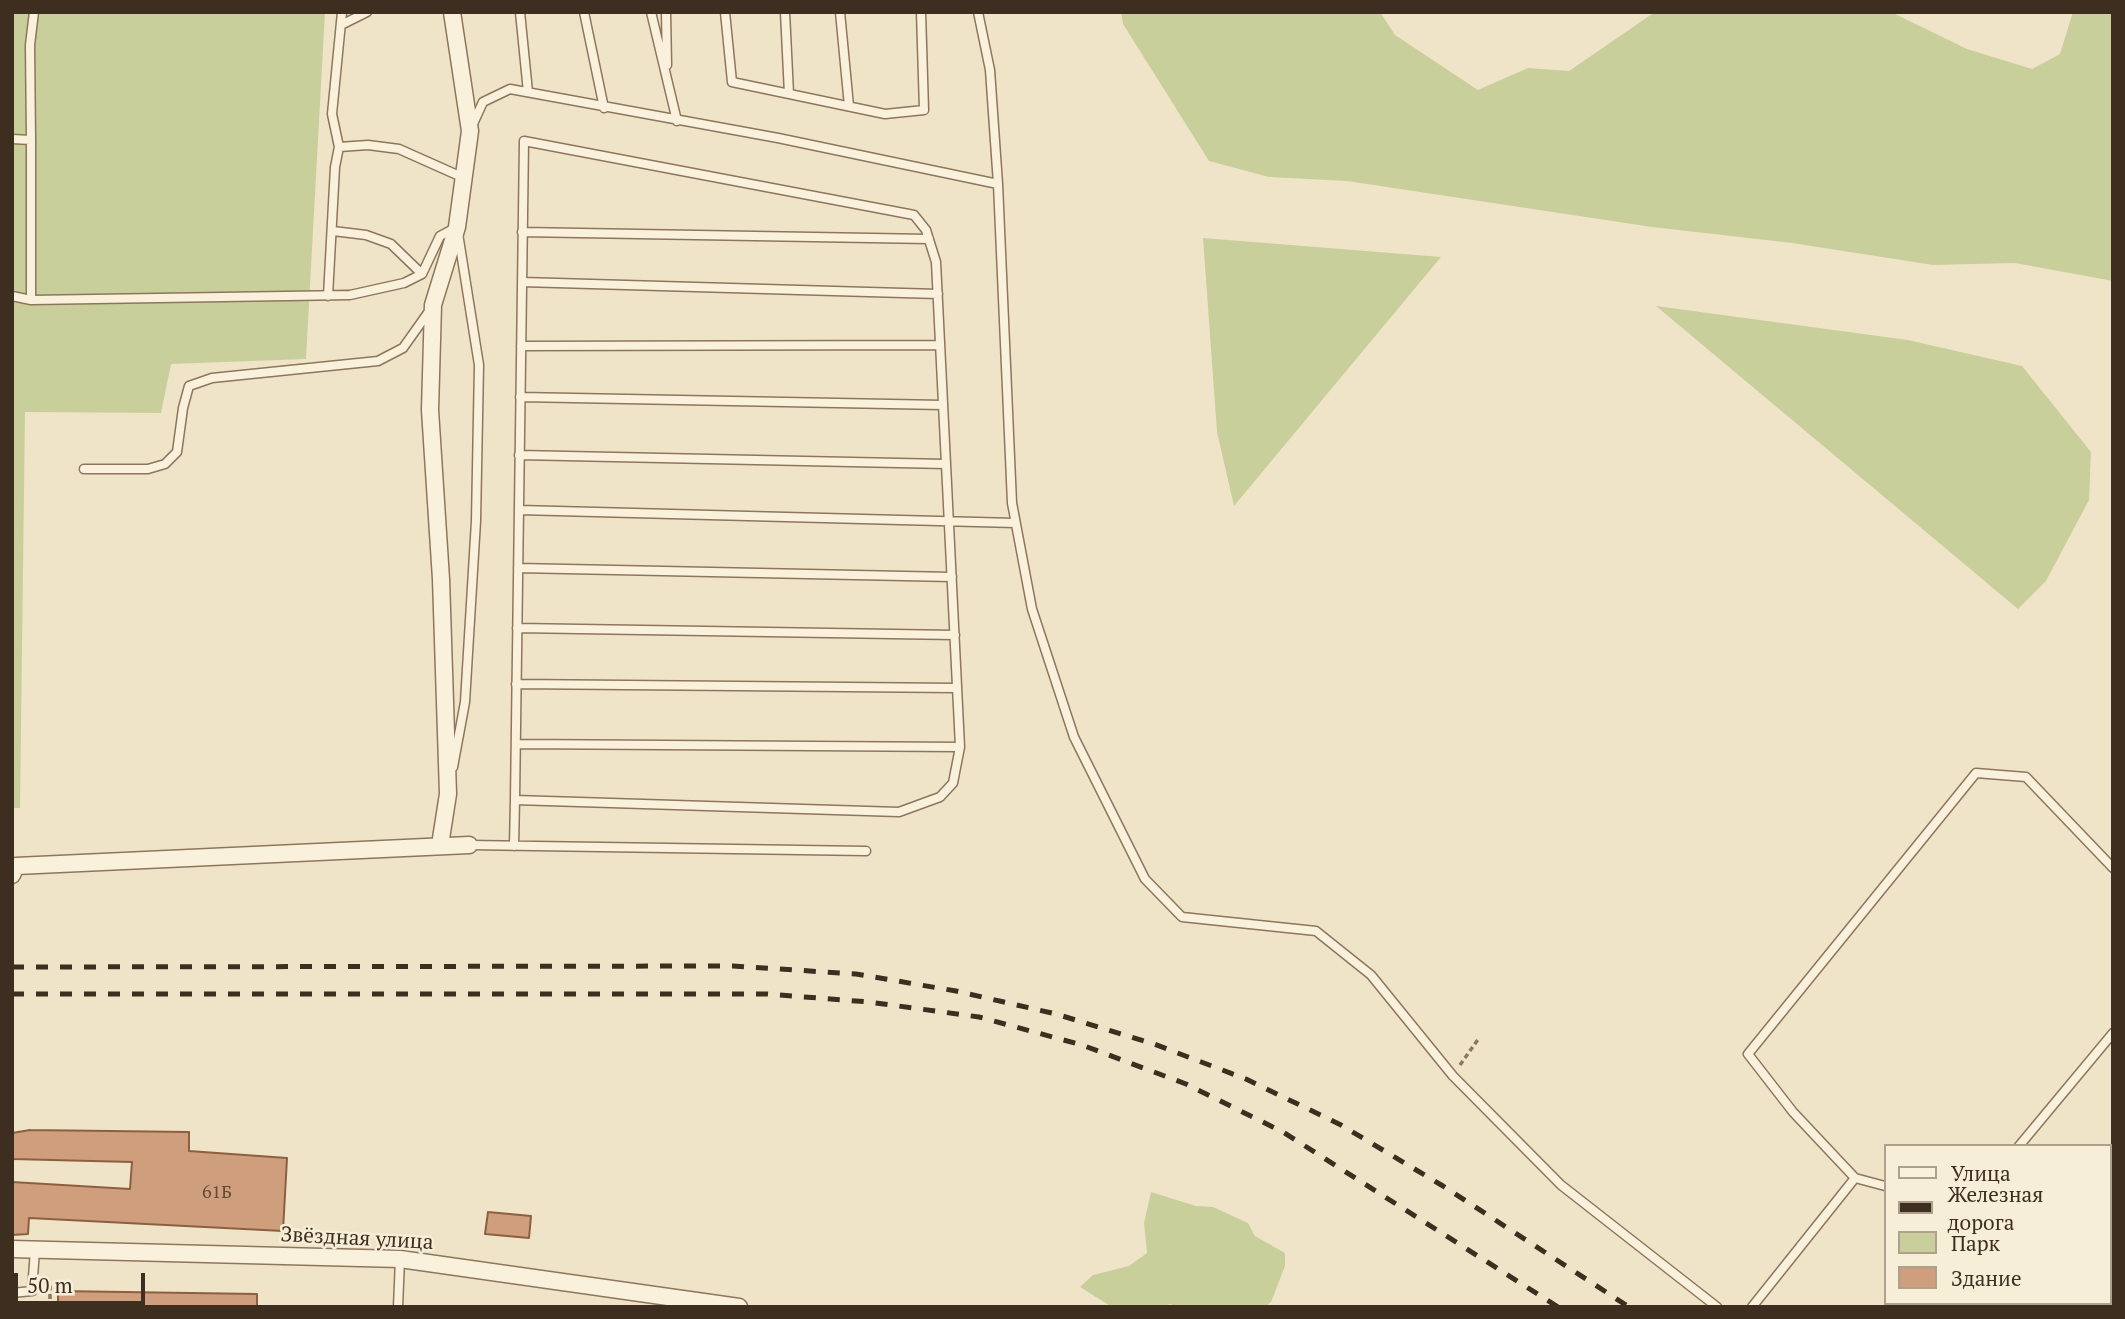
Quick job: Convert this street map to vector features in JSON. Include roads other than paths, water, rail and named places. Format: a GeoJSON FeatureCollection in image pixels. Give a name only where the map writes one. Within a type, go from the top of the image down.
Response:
{"type":"FeatureCollection","features":[{"type":"Feature","properties":{"kind":"street"},"geometry":{"type":"LineString","coordinates":[[440,845],[448,794],[430,410],[433,305],[457,227],[470,131],[452,12]]}},
{"type":"Feature","properties":{"kind":"street"},"geometry":{"type":"LineString","coordinates":[[12,874],[16,866],[468,845]]}},
{"type":"Feature","properties":{"kind":"street","name":"Звёздная улица"},"geometry":{"type":"LineString","coordinates":[[12,1250],[400,1259],[739,1307]]}},
{"type":"Feature","properties":{"kind":"lane"},"geometry":{"type":"LineString","coordinates":[[31,300],[30,45],[34,12]]}},
{"type":"Feature","properties":{"kind":"lane"},"geometry":{"type":"LineString","coordinates":[[328,296],[334,231],[335,167],[339,147],[332,114],[342,12]]}},
{"type":"Feature","properties":{"kind":"lane"},"geometry":{"type":"LineString","coordinates":[[341,25],[367,12]]}},
{"type":"Feature","properties":{"kind":"lane"},"geometry":{"type":"LineString","coordinates":[[520,12],[528,92]]}},
{"type":"Feature","properties":{"kind":"lane"},"geometry":{"type":"LineString","coordinates":[[584,12],[604,108]]}},
{"type":"Feature","properties":{"kind":"lane"},"geometry":{"type":"LineString","coordinates":[[651,12],[677,121]]}},
{"type":"Feature","properties":{"kind":"lane"},"geometry":{"type":"LineString","coordinates":[[666,12],[668,82]]}},
{"type":"Feature","properties":{"kind":"lane"},"geometry":{"type":"LineString","coordinates":[[726,12],[732,82],[885,114],[924,110],[921,12]]}},
{"type":"Feature","properties":{"kind":"lane"},"geometry":{"type":"LineString","coordinates":[[785,12],[789,94]]}},
{"type":"Feature","properties":{"kind":"lane"},"geometry":{"type":"LineString","coordinates":[[840,12],[849,106]]}},
{"type":"Feature","properties":{"kind":"lane"},"geometry":{"type":"LineString","coordinates":[[978,12],[990,70],[998,184],[1012,503],[1032,609],[1074,737],[1145,879],[1182,917],[1207,922],[1252,923],[1316,931],[1371,975],[1452,1076],[1561,1185],[1717,1307]]}},
{"type":"Feature","properties":{"kind":"lane"},"geometry":{"type":"LineString","coordinates":[[470,131],[483,102],[510,89],[778,138],[998,184]]}},
{"type":"Feature","properties":{"kind":"lane"},"geometry":{"type":"LineString","coordinates":[[12,139],[31,141]]}},
{"type":"Feature","properties":{"kind":"lane"},"geometry":{"type":"LineString","coordinates":[[514,846],[524,141],[914,215],[929,239],[936,262],[960,747],[953,783],[940,797],[899,812],[515,800]]}},
{"type":"Feature","properties":{"kind":"lane"},"geometry":{"type":"LineString","coordinates":[[339,147],[368,145],[399,149],[464,178]]}},
{"type":"Feature","properties":{"kind":"lane"},"geometry":{"type":"LineString","coordinates":[[12,296],[31,300],[350,295],[404,283],[422,274],[440,236],[457,227],[479,365],[476,521],[465,702],[448,794]]}},
{"type":"Feature","properties":{"kind":"lane"},"geometry":{"type":"LineString","coordinates":[[334,231],[366,235],[391,244],[422,274]]}},
{"type":"Feature","properties":{"kind":"lane"},"geometry":{"type":"LineString","coordinates":[[522,232],[929,239]]}},
{"type":"Feature","properties":{"kind":"lane"},"geometry":{"type":"LineString","coordinates":[[522,282],[938,295]]}},
{"type":"Feature","properties":{"kind":"lane"},"geometry":{"type":"LineString","coordinates":[[84,469],[148,469],[165,464],[177,452],[189,386],[212,378],[378,361],[403,348],[433,305]]}},
{"type":"Feature","properties":{"kind":"lane"},"geometry":{"type":"LineString","coordinates":[[521,346],[940,345]]}},
{"type":"Feature","properties":{"kind":"lane"},"geometry":{"type":"LineString","coordinates":[[520,397],[943,405]]}},
{"type":"Feature","properties":{"kind":"lane"},"geometry":{"type":"LineString","coordinates":[[519,455],[946,464]]}},
{"type":"Feature","properties":{"kind":"lane"},"geometry":{"type":"LineString","coordinates":[[519,510],[1016,523]]}},
{"type":"Feature","properties":{"kind":"lane"},"geometry":{"type":"LineString","coordinates":[[518,568],[952,577]]}},
{"type":"Feature","properties":{"kind":"lane"},"geometry":{"type":"LineString","coordinates":[[517,628],[955,635]]}},
{"type":"Feature","properties":{"kind":"lane"},"geometry":{"type":"LineString","coordinates":[[516,684],[957,688]]}},
{"type":"Feature","properties":{"kind":"lane"},"geometry":{"type":"LineString","coordinates":[[516,744],[960,747]]}},
{"type":"Feature","properties":{"kind":"lane"},"geometry":{"type":"LineString","coordinates":[[1884,1186],[1855,1178],[1794,1112],[1748,1054],[1976,772],[2026,777],[2113,868]]}},
{"type":"Feature","properties":{"kind":"lane"},"geometry":{"type":"LineString","coordinates":[[468,845],[866,851]]}},
{"type":"Feature","properties":{"kind":"lane"},"geometry":{"type":"LineString","coordinates":[[2021,1144],[2113,1033]]}},
{"type":"Feature","properties":{"kind":"lane"},"geometry":{"type":"LineString","coordinates":[[1752,1307],[1855,1178]]}},
{"type":"Feature","properties":{"kind":"lane"},"geometry":{"type":"LineString","coordinates":[[12,1293],[32,1291],[34,1250]]}},
{"type":"Feature","properties":{"kind":"lane"},"geometry":{"type":"LineString","coordinates":[[398,1307],[400,1259]]}},
{"type":"Feature","properties":{"kind":"railway"},"geometry":{"type":"LineString","coordinates":[[12,967],[733,966],[856,974],[956,991],[1056,1014],[1154,1044],[1246,1079],[1341,1125],[1443,1186],[1629,1307]]}},
{"type":"Feature","properties":{"kind":"railway"},"geometry":{"type":"LineString","coordinates":[[12,994],[767,994],[869,1002],[979,1017],[1082,1045],[1186,1084],[1283,1132],[1558,1307]]}}]}
